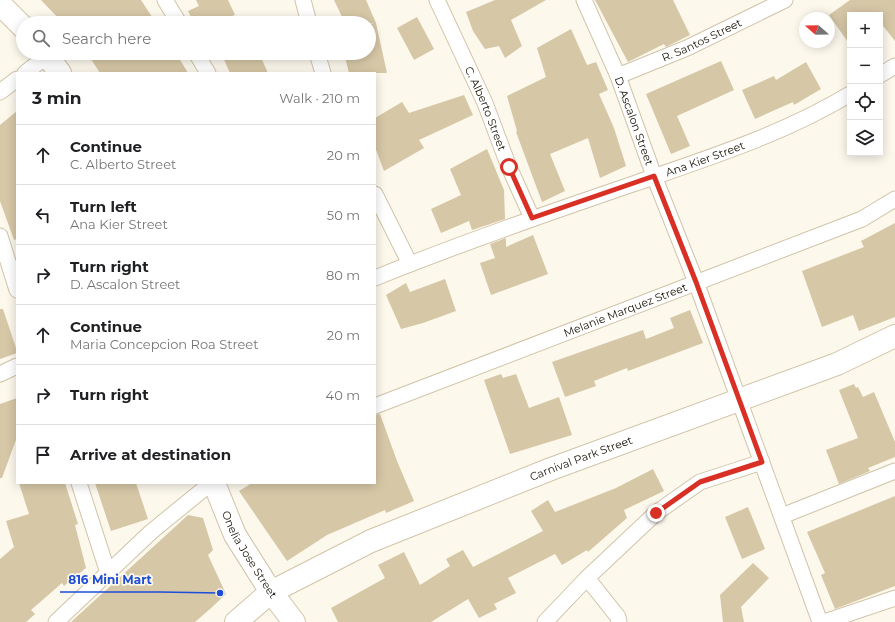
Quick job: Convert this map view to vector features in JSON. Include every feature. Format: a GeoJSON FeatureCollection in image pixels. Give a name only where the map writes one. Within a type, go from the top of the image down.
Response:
{"type":"FeatureCollection","features":[{"type":"Feature","properties":{"kind":"street"},"geometry":{"type":"LineString","coordinates":[[165,0],[175,16]]}},
{"type":"Feature","properties":{"kind":"street"},"geometry":{"type":"LineString","coordinates":[[303,0],[307,16]]}},
{"type":"Feature","properties":{"kind":"street","name":"C. Alberto Street"},"geometry":{"type":"LineString","coordinates":[[437,0],[485,103],[509,167],[532,218]]}},
{"type":"Feature","properties":{"kind":"street","name":"D. Ascalon Street"},"geometry":{"type":"LineString","coordinates":[[584,0],[618,76],[654,176],[696,282],[820,622]]}},
{"type":"Feature","properties":{"kind":"street","name":"R. Santos Street"},"geometry":{"type":"LineString","coordinates":[[618,76],[687,48],[785,0]]}},
{"type":"Feature","properties":{"kind":"street"},"geometry":{"type":"LineString","coordinates":[[0,4],[16,20]]}},
{"type":"Feature","properties":{"kind":"street"},"geometry":{"type":"LineString","coordinates":[[26,72],[39,60]]}},
{"type":"Feature","properties":{"kind":"street"},"geometry":{"type":"LineString","coordinates":[[50,60],[59,72]]}},
{"type":"Feature","properties":{"kind":"street"},"geometry":{"type":"LineString","coordinates":[[200,60],[207,72]]}},
{"type":"Feature","properties":{"kind":"street"},"geometry":{"type":"LineString","coordinates":[[319,60],[323,72]]}},
{"type":"Feature","properties":{"kind":"street"},"geometry":{"type":"LineString","coordinates":[[883,73],[895,66]]}},
{"type":"Feature","properties":{"kind":"street"},"geometry":{"type":"LineString","coordinates":[[0,92],[16,80]]}},
{"type":"Feature","properties":{"kind":"street","name":"Ana Kier Street"},"geometry":{"type":"LineString","coordinates":[[376,278],[532,218],[750,142],[826,108],[847,96]]}},
{"type":"Feature","properties":{"kind":"street"},"geometry":{"type":"LineString","coordinates":[[376,196],[410,264]]}},
{"type":"Feature","properties":{"kind":"street","name":"Melanie Marquez Street"},"geometry":{"type":"LineString","coordinates":[[376,406],[862,219],[895,199]]}},
{"type":"Feature","properties":{"kind":"street"},"geometry":{"type":"LineString","coordinates":[[0,236],[16,287]]}},
{"type":"Feature","properties":{"kind":"street","name":"Carnival Park Street"},"geometry":{"type":"LineString","coordinates":[[236,622],[271,592],[371,541],[444,510],[837,364],[895,336]]}},
{"type":"Feature","properties":{"kind":"street"},"geometry":{"type":"LineString","coordinates":[[0,374],[16,366]]}},
{"type":"Feature","properties":{"kind":"street"},"geometry":{"type":"LineString","coordinates":[[545,622],[587,578],[656,513],[700,482],[762,462]]}},
{"type":"Feature","properties":{"kind":"street"},"geometry":{"type":"LineString","coordinates":[[782,516],[895,470]]}},
{"type":"Feature","properties":{"kind":"street"},"geometry":{"type":"LineString","coordinates":[[79,484],[108,573]]}},
{"type":"Feature","properties":{"kind":"street"},"geometry":{"type":"LineString","coordinates":[[56,622],[151,532],[211,484]]}},
{"type":"Feature","properties":{"kind":"street","name":"Onelia Jose Street"},"geometry":{"type":"LineString","coordinates":[[212,484],[235,535],[271,592],[294,622]]}},
{"type":"Feature","properties":{"kind":"street"},"geometry":{"type":"LineString","coordinates":[[587,578],[618,617],[619,622]]}},
{"type":"Feature","properties":{"kind":"street"},"geometry":{"type":"LineString","coordinates":[[824,622],[895,598]]}},
{"type":"Feature","properties":{"kind":"building"},"geometry":{"type":"Polygon","coordinates":[[[41,0],[141,0],[151,16],[56,16],[41,0]]]}},
{"type":"Feature","properties":{"kind":"building"},"geometry":{"type":"Polygon","coordinates":[[[196,0],[228,0],[235,15],[190,16],[188,11],[199,6],[196,0]]]}},
{"type":"Feature","properties":{"kind":"building"},"geometry":{"type":"Polygon","coordinates":[[[334,0],[366,0],[373,16],[342,16],[334,0]]]}},
{"type":"Feature","properties":{"kind":"building"},"geometry":{"type":"Polygon","coordinates":[[[495,0],[546,0],[511,20],[522,46],[505,58],[499,46],[485,49],[473,31],[466,12],[495,0]]]}},
{"type":"Feature","properties":{"kind":"building"},"geometry":{"type":"Polygon","coordinates":[[[595,0],[673,0],[690,35],[666,47],[664,44],[628,62],[595,0]]]}},
{"type":"Feature","properties":{"kind":"building"},"geometry":{"type":"Polygon","coordinates":[[[850,0],[895,0],[895,41],[883,26],[883,12],[847,12],[847,41],[835,24],[835,12],[833,12],[850,0]]]}},
{"type":"Feature","properties":{"kind":"building"},"geometry":{"type":"Polygon","coordinates":[[[417,17],[434,49],[414,60],[397,28],[417,17]]]}},
{"type":"Feature","properties":{"kind":"building"},"geometry":{"type":"Polygon","coordinates":[[[376,23],[387,73],[349,72],[346,60],[376,60],[376,23]]]}},
{"type":"Feature","properties":{"kind":"building"},"geometry":{"type":"Polygon","coordinates":[[[571,29],[587,65],[596,62],[608,90],[599,94],[614,128],[626,166],[600,178],[588,138],[550,154],[565,191],[542,202],[516,132],[517,131],[507,96],[546,77],[537,48],[571,29]]]}},
{"type":"Feature","properties":{"kind":"building"},"geometry":{"type":"Polygon","coordinates":[[[92,60],[180,60],[187,72],[99,72],[92,60]]]}},
{"type":"Feature","properties":{"kind":"building"},"geometry":{"type":"Polygon","coordinates":[[[224,60],[262,60],[268,72],[230,72],[224,60]]]}},
{"type":"Feature","properties":{"kind":"building"},"geometry":{"type":"Polygon","coordinates":[[[721,61],[734,90],[677,116],[690,146],[671,154],[646,94],[721,61]]]}},
{"type":"Feature","properties":{"kind":"building"},"geometry":{"type":"Polygon","coordinates":[[[806,62],[821,89],[794,105],[793,102],[755,119],[742,90],[774,76],[776,80],[806,62]]]}},
{"type":"Feature","properties":{"kind":"building"},"geometry":{"type":"Polygon","coordinates":[[[464,95],[473,115],[419,140],[424,148],[384,171],[376,150],[376,117],[402,102],[409,113],[464,95]]]}},
{"type":"Feature","properties":{"kind":"building"},"geometry":{"type":"Polygon","coordinates":[[[16,112],[16,239],[14,240],[0,201],[0,125],[16,112]]]}},
{"type":"Feature","properties":{"kind":"building"},"geometry":{"type":"Polygon","coordinates":[[[487,149],[504,190],[505,219],[472,230],[469,221],[441,233],[431,209],[461,195],[450,169],[487,149]]]}},
{"type":"Feature","properties":{"kind":"building"},"geometry":{"type":"Polygon","coordinates":[[[895,223],[895,317],[859,331],[853,315],[822,327],[802,271],[864,247],[861,241],[895,223]]]}},
{"type":"Feature","properties":{"kind":"building"},"geometry":{"type":"Polygon","coordinates":[[[533,235],[548,274],[491,295],[480,263],[495,258],[490,244],[506,238],[506,247],[533,235]]]}},
{"type":"Feature","properties":{"kind":"building"},"geometry":{"type":"Polygon","coordinates":[[[445,279],[456,311],[401,329],[386,295],[406,283],[410,292],[445,279]]]}},
{"type":"Feature","properties":{"kind":"building"},"geometry":{"type":"Polygon","coordinates":[[[0,309],[3,309],[16,348],[16,353],[0,359],[0,309]]]}},
{"type":"Feature","properties":{"kind":"building"},"geometry":{"type":"Polygon","coordinates":[[[690,310],[703,343],[628,371],[627,368],[594,381],[596,386],[565,397],[552,362],[643,330],[646,339],[674,328],[670,318],[690,310]]]}},
{"type":"Feature","properties":{"kind":"building"},"geometry":{"type":"Polygon","coordinates":[[[501,374],[503,378],[516,374],[529,408],[559,397],[572,435],[510,454],[484,380],[501,374]]]}},
{"type":"Feature","properties":{"kind":"building"},"geometry":{"type":"Polygon","coordinates":[[[854,384],[856,388],[858,387],[863,397],[874,392],[895,442],[895,457],[868,468],[870,471],[839,484],[826,450],[858,438],[839,390],[854,384]]]}},
{"type":"Feature","properties":{"kind":"building"},"geometry":{"type":"Polygon","coordinates":[[[16,398],[16,440],[2,478],[0,478],[0,404],[16,398]]]}},
{"type":"Feature","properties":{"kind":"building"},"geometry":{"type":"Polygon","coordinates":[[[380,414],[397,461],[414,501],[386,513],[385,510],[327,535],[287,561],[239,491],[250,484],[376,484],[376,415],[380,414]]]}},
{"type":"Feature","properties":{"kind":"building"},"geometry":{"type":"Polygon","coordinates":[[[653,469],[664,491],[624,510],[627,518],[588,552],[587,550],[562,565],[555,554],[508,578],[516,593],[494,604],[497,609],[479,618],[468,599],[431,622],[338,622],[331,608],[385,578],[378,565],[404,552],[420,585],[450,566],[446,559],[463,550],[473,567],[543,531],[531,511],[548,500],[555,512],[616,488],[653,469]]]}},
{"type":"Feature","properties":{"kind":"building"},"geometry":{"type":"Polygon","coordinates":[[[19,484],[65,484],[78,524],[75,525],[86,568],[64,586],[62,583],[31,610],[35,614],[26,622],[0,622],[0,559],[14,547],[6,521],[29,514],[19,484]]]}},
{"type":"Feature","properties":{"kind":"building"},"geometry":{"type":"Polygon","coordinates":[[[95,484],[136,484],[148,519],[111,531],[95,484]]]}},
{"type":"Feature","properties":{"kind":"building"},"geometry":{"type":"Polygon","coordinates":[[[895,496],[895,586],[835,609],[821,575],[825,573],[807,532],[895,496]]]}},
{"type":"Feature","properties":{"kind":"building"},"geometry":{"type":"Polygon","coordinates":[[[748,507],[765,549],[742,559],[725,517],[748,507]]]}},
{"type":"Feature","properties":{"kind":"building"},"geometry":{"type":"Polygon","coordinates":[[[188,515],[203,518],[213,550],[208,555],[226,594],[210,609],[195,622],[71,622],[188,515]]]}},
{"type":"Feature","properties":{"kind":"building"},"geometry":{"type":"Polygon","coordinates":[[[753,563],[769,578],[741,607],[744,622],[723,622],[720,595],[753,563]]]}},
{"type":"Feature","properties":{"kind":"place","name":"816 Mini Mart"},"geometry":{"type":"Point","coordinates":[220,593]}},
{"type":"Feature","properties":{"kind":"route"},"geometry":{"type":"LineString","coordinates":[[509,167],[532,218],[654,176],[696,282],[762,462],[700,482],[656,513]]}}]}
